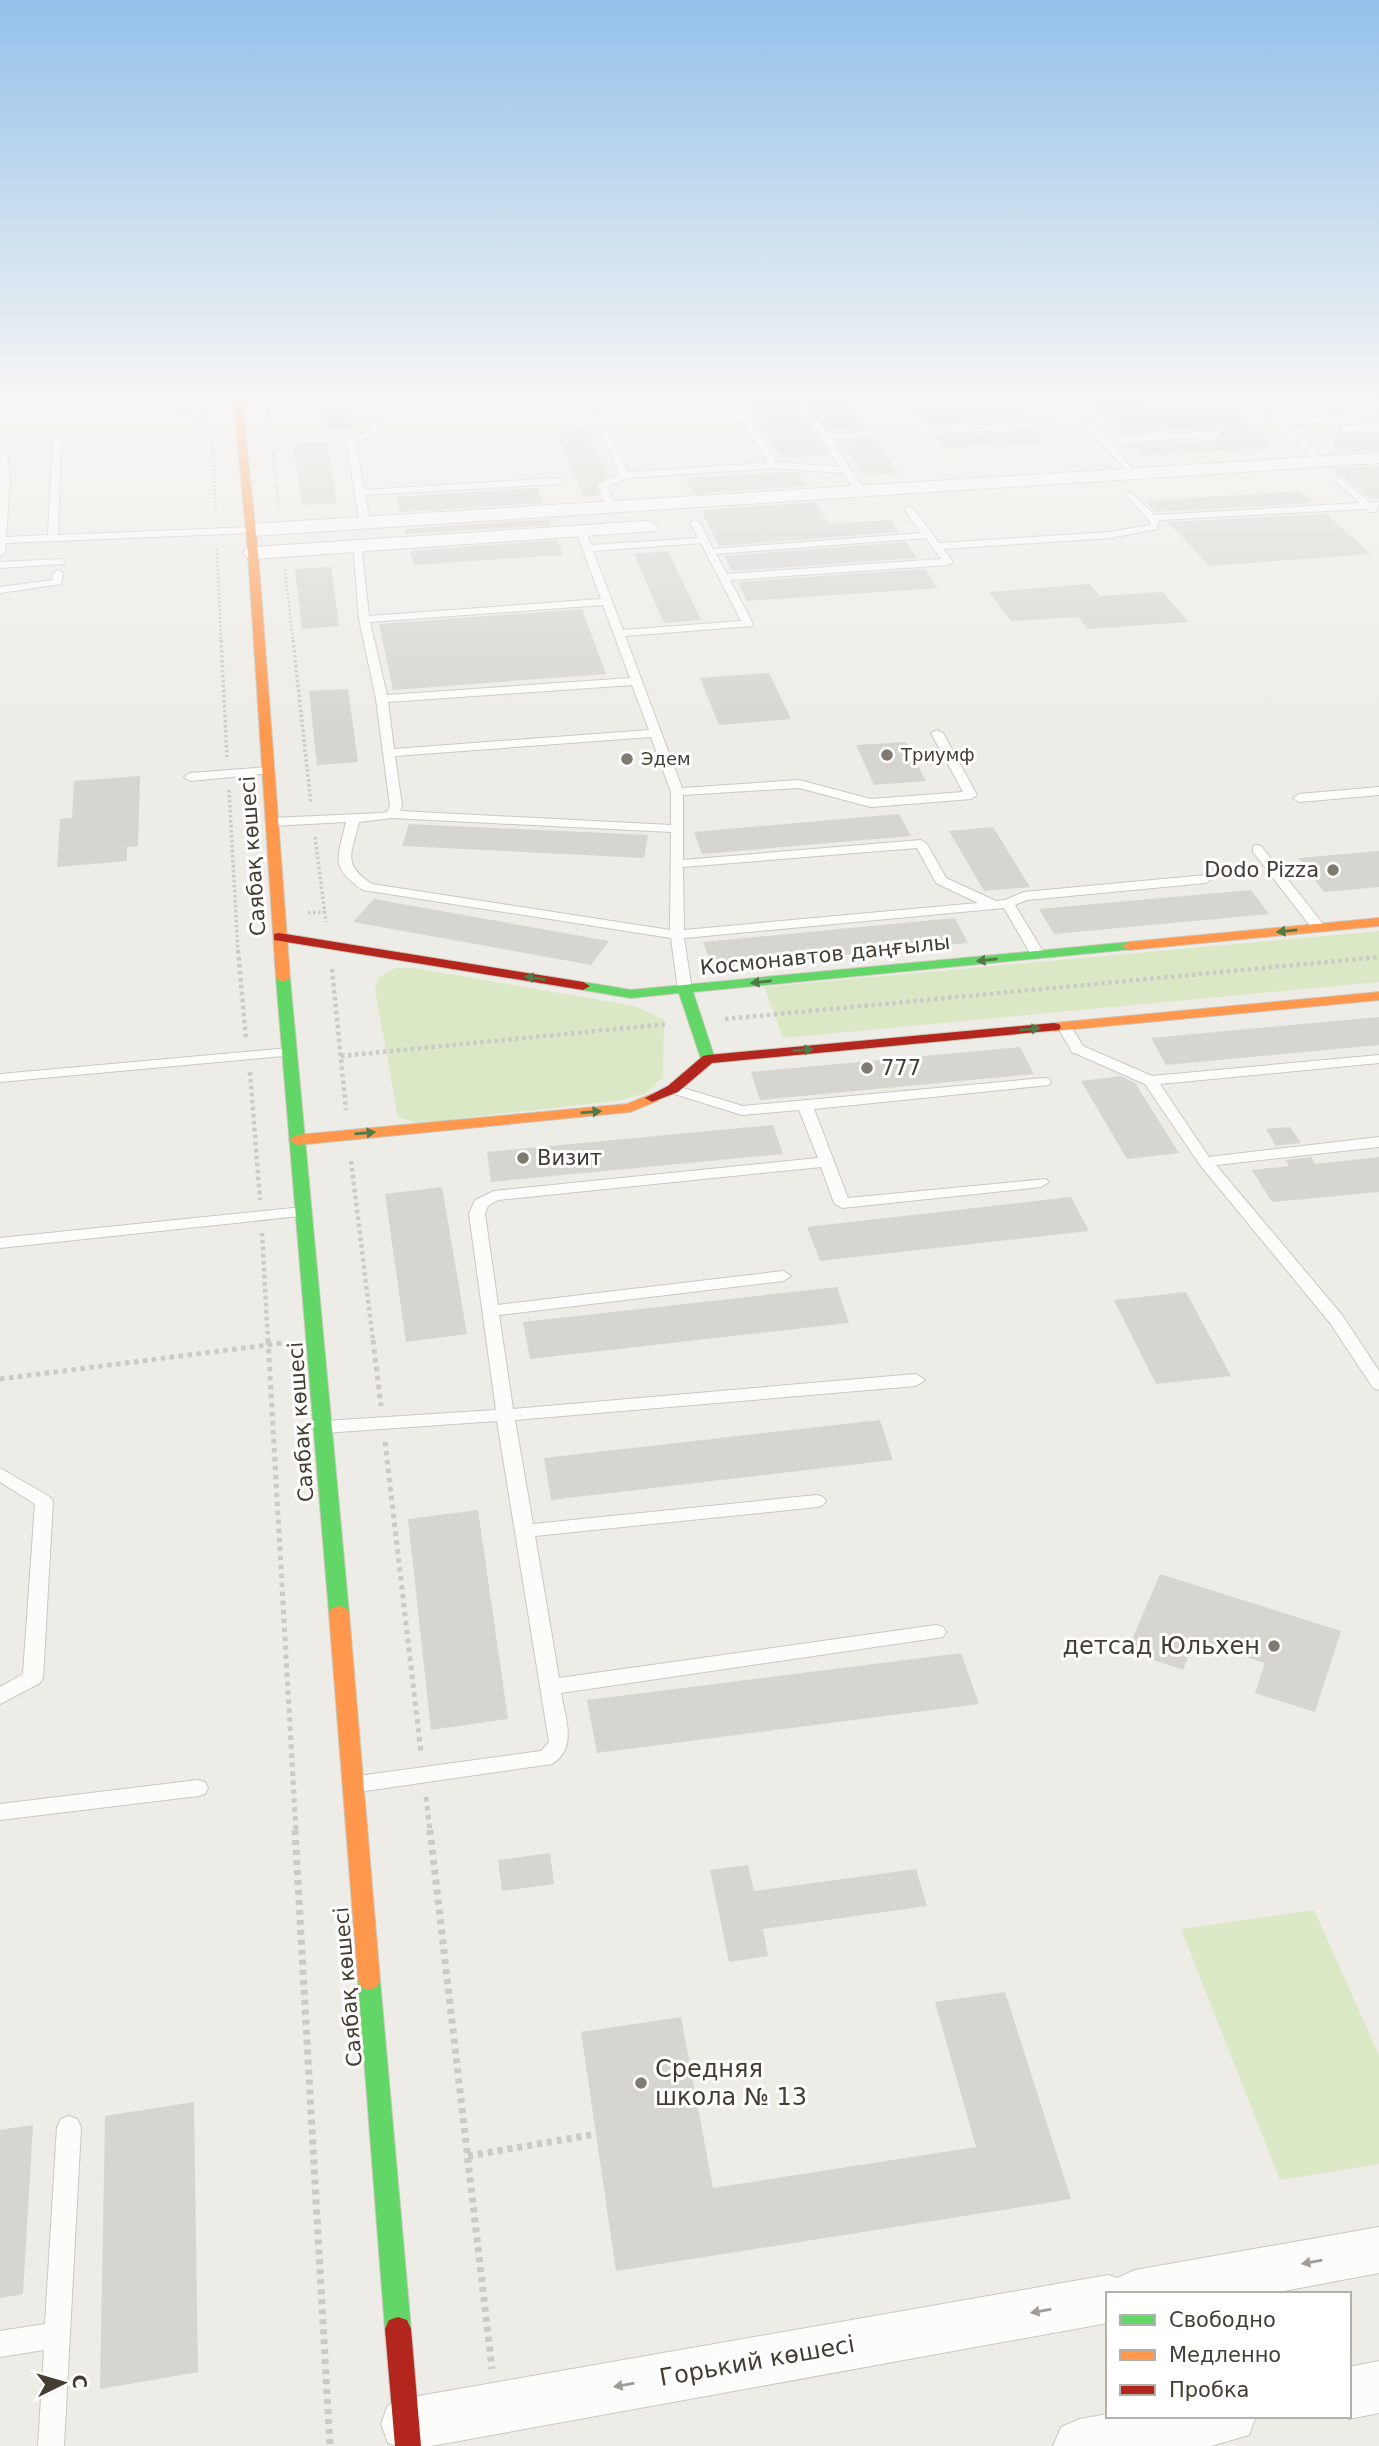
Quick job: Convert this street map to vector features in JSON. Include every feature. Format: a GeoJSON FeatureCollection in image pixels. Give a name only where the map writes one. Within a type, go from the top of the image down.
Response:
{"type":"FeatureCollection","features":[{"type":"Feature","properties":{"kind":"street","name":"Саябақ көшесі"},"geometry":{"type":"LineString","coordinates":[[249,508],[279,937],[316,1339],[321,1428],[407,2435]]}},
{"type":"Feature","properties":{"kind":"street"},"geometry":{"type":"LineString","coordinates":[[251,530],[592,508]]}},
{"type":"Feature","properties":{"kind":"street"},"geometry":{"type":"LineString","coordinates":[[903,510],[931,508]]}},
{"type":"Feature","properties":{"kind":"street"},"geometry":{"type":"LineString","coordinates":[[253,553],[356,545],[584,539],[699,532],[722,522]]}},
{"type":"Feature","properties":{"kind":"street","name":"Космонавтов даңғылы"},"geometry":{"type":"LineString","coordinates":[[279,937],[631,994],[1379,922]]}},
{"type":"Feature","properties":{"kind":"street"},"geometry":{"type":"LineString","coordinates":[[685,990],[708,1059]]}},
{"type":"Feature","properties":{"kind":"street"},"geometry":{"type":"LineString","coordinates":[[297,1140],[630,1108],[673,1089],[708,1059],[1379,996]]}},
{"type":"Feature","properties":{"kind":"street"},"geometry":{"type":"LineString","coordinates":[[1146,2292],[1379,2250]]}},
{"type":"Feature","properties":{"kind":"street","name":"Горький көшесі"},"geometry":{"type":"LineString","coordinates":[[407,2435],[1106,2299]]}},
{"type":"Feature","properties":{"kind":"street"},"geometry":{"type":"LineString","coordinates":[[1351,2393],[1379,2387]]}},
{"type":"Feature","properties":{"kind":"street"},"geometry":{"type":"LineString","coordinates":[[1080,2446],[1220,2418]]}},
{"type":"Feature","properties":{"kind":"lane"},"geometry":{"type":"LineString","coordinates":[[53,537],[54,508]]}},
{"type":"Feature","properties":{"kind":"lane"},"geometry":{"type":"LineString","coordinates":[[362,508],[365,522]]}},
{"type":"Feature","properties":{"kind":"lane"},"geometry":{"type":"LineString","coordinates":[[937,546],[1133,533],[1156,524],[1144,508]]}},
{"type":"Feature","properties":{"kind":"lane"},"geometry":{"type":"LineString","coordinates":[[1153,517],[1316,508]]}},
{"type":"Feature","properties":{"kind":"lane"},"geometry":{"type":"LineString","coordinates":[[723,577],[947,562],[929,535],[903,510]]}},
{"type":"Feature","properties":{"kind":"lane"},"geometry":{"type":"LineString","coordinates":[[0,553],[1,519]]}},
{"type":"Feature","properties":{"kind":"lane"},"geometry":{"type":"LineString","coordinates":[[0,540],[251,530]]}},
{"type":"Feature","properties":{"kind":"lane"},"geometry":{"type":"LineString","coordinates":[[618,634],[748,624],[699,532]]}},
{"type":"Feature","properties":{"kind":"lane"},"geometry":{"type":"LineString","coordinates":[[710,552],[929,535]]}},
{"type":"Feature","properties":{"kind":"lane"},"geometry":{"type":"LineString","coordinates":[[584,539],[677,792],[677,935],[685,990]]}},
{"type":"Feature","properties":{"kind":"lane"},"geometry":{"type":"LineString","coordinates":[[356,545],[364,619],[391,753],[396,806],[392,814]]}},
{"type":"Feature","properties":{"kind":"lane"},"geometry":{"type":"LineString","coordinates":[[0,565],[59,568],[57,582],[0,590]]}},
{"type":"Feature","properties":{"kind":"lane"},"geometry":{"type":"LineString","coordinates":[[364,619],[607,602]]}},
{"type":"Feature","properties":{"kind":"lane"},"geometry":{"type":"LineString","coordinates":[[382,699],[636,681]]}},
{"type":"Feature","properties":{"kind":"lane"},"geometry":{"type":"LineString","coordinates":[[391,753],[655,733]]}},
{"type":"Feature","properties":{"kind":"lane"},"geometry":{"type":"LineString","coordinates":[[677,792],[799,784],[871,803],[971,795],[937,733]]}},
{"type":"Feature","properties":{"kind":"lane"},"geometry":{"type":"LineString","coordinates":[[190,777],[268,771]]}},
{"type":"Feature","properties":{"kind":"lane"},"geometry":{"type":"LineString","coordinates":[[1299,798],[1379,791]]}},
{"type":"Feature","properties":{"kind":"lane"},"geometry":{"type":"LineString","coordinates":[[272,822],[354,820],[392,814],[677,829]]}},
{"type":"Feature","properties":{"kind":"lane"},"geometry":{"type":"LineString","coordinates":[[354,820],[344,860],[350,875],[368,887],[385,892],[677,935],[1001,905],[1024,896],[1206,879]]}},
{"type":"Feature","properties":{"kind":"lane"},"geometry":{"type":"LineString","coordinates":[[677,864],[921,844],[941,880],[1001,905],[1038,955]]}},
{"type":"Feature","properties":{"kind":"lane"},"geometry":{"type":"LineString","coordinates":[[1257,849],[1319,928]]}},
{"type":"Feature","properties":{"kind":"lane"},"geometry":{"type":"LineString","coordinates":[[1064,1026],[1077,1049],[1150,1081],[1379,1059]]}},
{"type":"Feature","properties":{"kind":"lane"},"geometry":{"type":"LineString","coordinates":[[0,1078],[289,1052]]}},
{"type":"Feature","properties":{"kind":"lane"},"geometry":{"type":"LineString","coordinates":[[1150,1081],[1205,1162],[1336,1319],[1379,1384]]}},
{"type":"Feature","properties":{"kind":"lane"},"geometry":{"type":"LineString","coordinates":[[673,1089],[742,1111],[1044,1082]]}},
{"type":"Feature","properties":{"kind":"lane"},"geometry":{"type":"LineString","coordinates":[[805,1105],[842,1203],[1041,1182]]}},
{"type":"Feature","properties":{"kind":"lane"},"geometry":{"type":"LineString","coordinates":[[1205,1162],[1379,1142]]}},
{"type":"Feature","properties":{"kind":"lane"},"geometry":{"type":"LineString","coordinates":[[352,1785],[545,1758],[555,1752],[559,1742],[505,1415],[477,1214],[481,1203],[494,1196],[826,1162]]}},
{"type":"Feature","properties":{"kind":"lane"},"geometry":{"type":"LineString","coordinates":[[0,1244],[303,1212]]}},
{"type":"Feature","properties":{"kind":"lane"},"geometry":{"type":"LineString","coordinates":[[491,1311],[783,1276]]}},
{"type":"Feature","properties":{"kind":"lane"},"geometry":{"type":"LineString","coordinates":[[321,1428],[916,1380]]}},
{"type":"Feature","properties":{"kind":"lane"},"geometry":{"type":"LineString","coordinates":[[0,1474],[44,1501],[33,1678],[0,1696]]}},
{"type":"Feature","properties":{"kind":"lane"},"geometry":{"type":"LineString","coordinates":[[525,1531],[817,1501]]}},
{"type":"Feature","properties":{"kind":"lane"},"geometry":{"type":"LineString","coordinates":[[551,1687],[936,1632]]}},
{"type":"Feature","properties":{"kind":"lane"},"geometry":{"type":"LineString","coordinates":[[0,1812],[198,1788]]}},
{"type":"Feature","properties":{"kind":"lane"},"geometry":{"type":"LineString","coordinates":[[51,2446],[69,2127]]}},
{"type":"Feature","properties":{"kind":"lane"},"geometry":{"type":"LineString","coordinates":[[0,2344],[57,2335]]}},
{"type":"Feature","properties":{"kind":"path"},"geometry":{"type":"LineString","coordinates":[[215,508],[235,921],[270,1345],[330,2446]]}},
{"type":"Feature","properties":{"kind":"path"},"geometry":{"type":"LineString","coordinates":[[341,1056],[1379,957]]}},
{"type":"Feature","properties":{"kind":"path"},"geometry":{"type":"LineString","coordinates":[[0,1379],[316,1339]]}},
{"type":"Feature","properties":{"kind":"path"},"geometry":{"type":"LineString","coordinates":[[468,2157],[596,2134]]}},
{"type":"Feature","properties":{"kind":"green space"},"geometry":{"type":"Polygon","coordinates":[[[1379,931],[1379,982],[783,1038],[764,987],[1379,931]]]}},
{"type":"Feature","properties":{"kind":"green space"},"geometry":{"type":"Polygon","coordinates":[[[396,968],[414,968],[635,1006],[664,1020],[663,1077],[645,1094],[617,1101],[418,1123],[398,1117],[375,989],[379,977],[396,968]]]}},
{"type":"Feature","properties":{"kind":"green space"},"geometry":{"type":"Polygon","coordinates":[[[1314,1910],[1379,2055],[1379,2164],[1280,2180],[1181,1929],[1314,1910]]]}},
{"type":"Feature","properties":{"kind":"building"},"geometry":{"type":"Polygon","coordinates":[[[399,508],[461,508],[400,512],[399,508]]]}},
{"type":"Feature","properties":{"kind":"building"},"geometry":{"type":"Polygon","coordinates":[[[819,508],[829,524],[891,520],[899,532],[719,546],[701,510],[819,508]]]}},
{"type":"Feature","properties":{"kind":"building"},"geometry":{"type":"Polygon","coordinates":[[[1152,508],[1224,508],[1156,512],[1152,508]]]}},
{"type":"Feature","properties":{"kind":"building"},"geometry":{"type":"Polygon","coordinates":[[[1326,514],[1371,554],[1209,566],[1169,523],[1165,522],[1326,514]]]}},
{"type":"Feature","properties":{"kind":"building"},"geometry":{"type":"Polygon","coordinates":[[[549,519],[551,525],[406,534],[404,529],[549,519]]]}},
{"type":"Feature","properties":{"kind":"building"},"geometry":{"type":"Polygon","coordinates":[[[557,540],[563,555],[414,565],[410,551],[557,540]]]}},
{"type":"Feature","properties":{"kind":"building"},"geometry":{"type":"Polygon","coordinates":[[[906,542],[917,558],[732,571],[724,556],[906,542]]]}},
{"type":"Feature","properties":{"kind":"building"},"geometry":{"type":"Polygon","coordinates":[[[668,551],[701,620],[664,623],[634,554],[668,551]]]}},
{"type":"Feature","properties":{"kind":"building"},"geometry":{"type":"Polygon","coordinates":[[[331,567],[339,626],[302,629],[295,569],[331,567]]]}},
{"type":"Feature","properties":{"kind":"building"},"geometry":{"type":"Polygon","coordinates":[[[925,569],[937,588],[747,601],[738,582],[925,569]]]}},
{"type":"Feature","properties":{"kind":"building"},"geometry":{"type":"Polygon","coordinates":[[[1090,584],[1100,596],[1163,592],[1188,622],[1088,629],[1078,617],[1011,621],[989,592],[1090,584]]]}},
{"type":"Feature","properties":{"kind":"building"},"geometry":{"type":"Polygon","coordinates":[[[582,609],[606,674],[393,690],[379,624],[582,609]]]}},
{"type":"Feature","properties":{"kind":"building"},"geometry":{"type":"Polygon","coordinates":[[[769,673],[791,719],[719,725],[700,678],[769,673]]]}},
{"type":"Feature","properties":{"kind":"building"},"geometry":{"type":"Polygon","coordinates":[[[348,689],[358,762],[317,765],[309,691],[348,689]]]}},
{"type":"Feature","properties":{"kind":"building","name":"Триумф"},"geometry":{"type":"Polygon","coordinates":[[[906,742],[926,781],[874,785],[856,745],[906,742]]]}},
{"type":"Feature","properties":{"kind":"building"},"geometry":{"type":"Polygon","coordinates":[[[140,776],[138,846],[127,847],[127,861],[57,867],[60,819],[72,818],[74,781],[140,776]]]}},
{"type":"Feature","properties":{"kind":"building"},"geometry":{"type":"Polygon","coordinates":[[[899,814],[911,836],[702,854],[694,832],[899,814]]]}},
{"type":"Feature","properties":{"kind":"building"},"geometry":{"type":"Polygon","coordinates":[[[409,824],[648,835],[644,858],[402,846],[409,824]]]}},
{"type":"Feature","properties":{"kind":"building"},"geometry":{"type":"Polygon","coordinates":[[[993,827],[1030,887],[984,891],[949,831],[993,827]]]}},
{"type":"Feature","properties":{"kind":"building"},"geometry":{"type":"Polygon","coordinates":[[[1379,851],[1379,887],[1324,892],[1298,858],[1379,851]]]}},
{"type":"Feature","properties":{"kind":"building"},"geometry":{"type":"Polygon","coordinates":[[[1251,890],[1269,914],[1054,934],[1039,909],[1251,890]]]}},
{"type":"Feature","properties":{"kind":"building"},"geometry":{"type":"Polygon","coordinates":[[[374,899],[609,941],[591,965],[353,922],[374,899]]]}},
{"type":"Feature","properties":{"kind":"building"},"geometry":{"type":"Polygon","coordinates":[[[955,918],[968,943],[713,967],[703,942],[955,918]]]}},
{"type":"Feature","properties":{"kind":"building"},"geometry":{"type":"Polygon","coordinates":[[[1379,1017],[1379,1045],[1166,1065],[1151,1038],[1379,1017]]]}},
{"type":"Feature","properties":{"kind":"building"},"geometry":{"type":"Polygon","coordinates":[[[1020,1047],[1034,1074],[760,1100],[751,1072],[1020,1047]]]}},
{"type":"Feature","properties":{"kind":"building"},"geometry":{"type":"Polygon","coordinates":[[[1121,1076],[1135,1083],[1179,1153],[1127,1159],[1081,1081],[1121,1076]]]}},
{"type":"Feature","properties":{"kind":"building"},"geometry":{"type":"Polygon","coordinates":[[[773,1125],[783,1154],[491,1182],[487,1152],[773,1125]]]}},
{"type":"Feature","properties":{"kind":"building"},"geometry":{"type":"Polygon","coordinates":[[[1290,1127],[1301,1143],[1276,1146],[1266,1129],[1290,1127]]]}},
{"type":"Feature","properties":{"kind":"building"},"geometry":{"type":"Polygon","coordinates":[[[1311,1157],[1315,1164],[1379,1157],[1379,1192],[1272,1202],[1252,1170],[1289,1166],[1285,1160],[1311,1157]]]}},
{"type":"Feature","properties":{"kind":"building"},"geometry":{"type":"Polygon","coordinates":[[[442,1187],[467,1334],[406,1342],[385,1194],[442,1187]]]}},
{"type":"Feature","properties":{"kind":"building"},"geometry":{"type":"Polygon","coordinates":[[[1071,1197],[1089,1231],[820,1261],[807,1227],[1071,1197]]]}},
{"type":"Feature","properties":{"kind":"building"},"geometry":{"type":"Polygon","coordinates":[[[837,1287],[849,1323],[530,1359],[523,1322],[837,1287]]]}},
{"type":"Feature","properties":{"kind":"building"},"geometry":{"type":"Polygon","coordinates":[[[1186,1292],[1231,1376],[1156,1384],[1114,1300],[1186,1292]]]}},
{"type":"Feature","properties":{"kind":"building"},"geometry":{"type":"Polygon","coordinates":[[[880,1420],[893,1460],[551,1500],[544,1458],[880,1420]]]}},
{"type":"Feature","properties":{"kind":"building"},"geometry":{"type":"Polygon","coordinates":[[[478,1510],[508,1719],[431,1730],[408,1519],[478,1510]]]}},
{"type":"Feature","properties":{"kind":"building","name":"детсад Юльхен"},"geometry":{"type":"Polygon","coordinates":[[[1160,1574],[1341,1631],[1315,1712],[1255,1693],[1265,1663],[1195,1641],[1183,1670],[1127,1651],[1160,1574]]]}},
{"type":"Feature","properties":{"kind":"building"},"geometry":{"type":"Polygon","coordinates":[[[961,1653],[979,1704],[597,1753],[587,1700],[961,1653]]]}},
{"type":"Feature","properties":{"kind":"building"},"geometry":{"type":"Polygon","coordinates":[[[550,1853],[554,1884],[502,1891],[498,1860],[550,1853]]]}},
{"type":"Feature","properties":{"kind":"building"},"geometry":{"type":"Polygon","coordinates":[[[748,1865],[754,1891],[916,1869],[927,1906],[763,1929],[768,1956],[729,1962],[710,1870],[748,1865]]]}},
{"type":"Feature","properties":{"kind":"building","name":"Средняя школа № 13"},"geometry":{"type":"Polygon","coordinates":[[[1005,1992],[1071,2199],[616,2271],[581,2032],[681,2017],[713,2188],[976,2147],[935,2002],[1005,1992]]]}},
{"type":"Feature","properties":{"kind":"building"},"geometry":{"type":"Polygon","coordinates":[[[194,2102],[198,2372],[100,2389],[105,2116],[194,2102]]]}},
{"type":"Feature","properties":{"kind":"building"},"geometry":{"type":"Polygon","coordinates":[[[33,2125],[23,2294],[0,2298],[0,2130],[33,2125]]]}},
{"type":"Feature","properties":{"kind":"traffic: fast"},"geometry":{"type":"LineString","coordinates":[[583,986],[631,994],[1129,946]]}},
{"type":"Feature","properties":{"kind":"traffic: fast"},"geometry":{"type":"LineString","coordinates":[[283,978],[339,1613]]}},
{"type":"Feature","properties":{"kind":"traffic: fast"},"geometry":{"type":"LineString","coordinates":[[685,990],[708,1059]]}},
{"type":"Feature","properties":{"kind":"traffic: fast"},"geometry":{"type":"LineString","coordinates":[[369,1980],[398,2329]]}},
{"type":"Feature","properties":{"kind":"traffic: slow"},"geometry":{"type":"LineString","coordinates":[[248,508],[283,978]]}},
{"type":"Feature","properties":{"kind":"traffic: slow"},"geometry":{"type":"LineString","coordinates":[[1129,946],[1379,922]]}},
{"type":"Feature","properties":{"kind":"traffic: slow"},"geometry":{"type":"LineString","coordinates":[[1054,1027],[1379,996]]}},
{"type":"Feature","properties":{"kind":"traffic: slow"},"geometry":{"type":"LineString","coordinates":[[297,1140],[630,1108],[652,1098]]}},
{"type":"Feature","properties":{"kind":"traffic: slow"},"geometry":{"type":"LineString","coordinates":[[339,1613],[369,1980]]}},
{"type":"Feature","properties":{"kind":"traffic: jam"},"geometry":{"type":"LineString","coordinates":[[279,937],[583,986]]}},
{"type":"Feature","properties":{"kind":"traffic: jam"},"geometry":{"type":"LineString","coordinates":[[652,1098],[673,1089],[708,1059],[1054,1027]]}},
{"type":"Feature","properties":{"kind":"traffic: jam"},"geometry":{"type":"LineString","coordinates":[[398,2329],[408,2446]]}},
{"type":"Feature","properties":{"kind":"place","name":"Триумф"},"geometry":{"type":"Point","coordinates":[887,755]}},
{"type":"Feature","properties":{"kind":"place","name":"Эдем"},"geometry":{"type":"Point","coordinates":[627,759]}},
{"type":"Feature","properties":{"kind":"place","name":"Dodo Pizza"},"geometry":{"type":"Point","coordinates":[1333,870]}},
{"type":"Feature","properties":{"kind":"place","name":"777"},"geometry":{"type":"Point","coordinates":[867,1068]}},
{"type":"Feature","properties":{"kind":"place","name":"Визит"},"geometry":{"type":"Point","coordinates":[523,1158]}},
{"type":"Feature","properties":{"kind":"place","name":"детсад Юльхен"},"geometry":{"type":"Point","coordinates":[1274,1646]}},
{"type":"Feature","properties":{"kind":"place","name":"Средняя школа № 13"},"geometry":{"type":"Point","coordinates":[641,2083]}}]}
